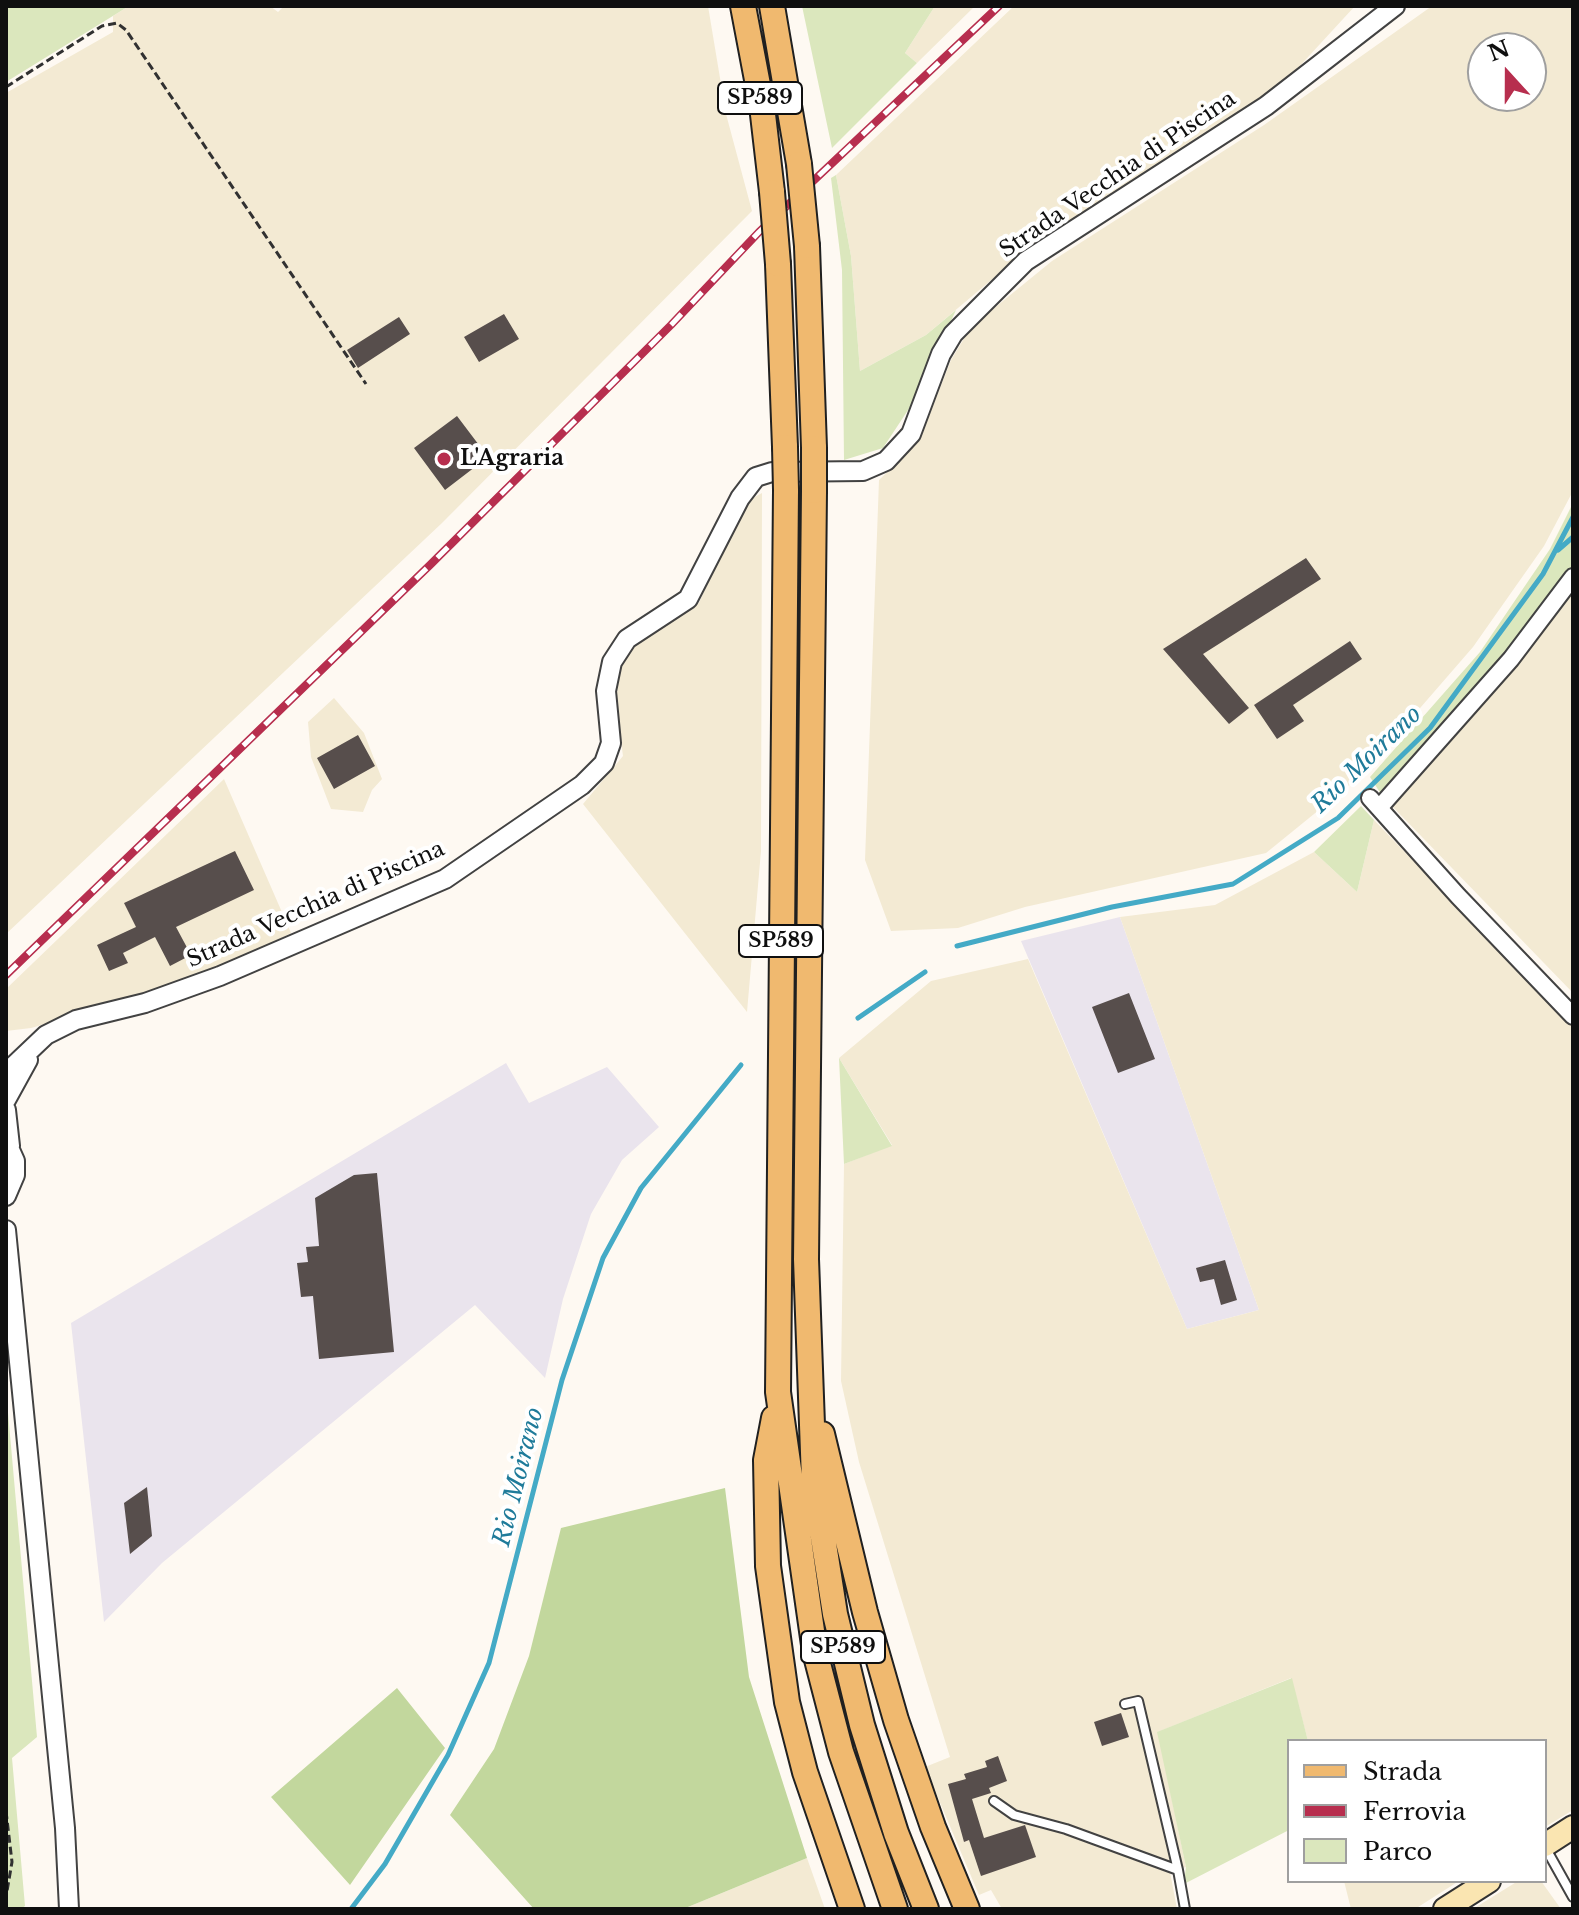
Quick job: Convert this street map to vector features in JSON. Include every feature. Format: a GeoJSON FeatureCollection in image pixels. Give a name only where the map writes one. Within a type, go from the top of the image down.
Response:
{"type":"FeatureCollection","features":[{"type":"Feature","properties":{"kind":"main road","name":"SP589"},"geometry":{"type":"LineString","coordinates":[[743,6],[762,106],[772,192],[785,447],[778,1392],[815,1652],[841,1752],[895,1909]]}},
{"type":"Feature","properties":{"kind":"main road","name":"SP589"},"geometry":{"type":"LineString","coordinates":[[772,6],[799,164],[807,246],[814,448],[807,1063],[808,1374],[814,1480],[835,1614],[862,1725],[896,1833],[926,1909]]}},
{"type":"Feature","properties":{"kind":"main road"},"geometry":{"type":"LineString","coordinates":[[808,1374],[865,1612],[896,1720],[933,1827],[967,1909]]}},
{"type":"Feature","properties":{"kind":"main road"},"geometry":{"type":"LineString","coordinates":[[778,1392],[766,1460],[768,1566],[787,1702],[805,1772],[852,1909]]}},
{"type":"Feature","properties":{"kind":"main road"},"geometry":{"type":"LineString","coordinates":[[1547,1844],[1573,1827]]}},
{"type":"Feature","properties":{"kind":"main road"},"geometry":{"type":"LineString","coordinates":[[1445,1909],[1486,1883]]}},
{"type":"Feature","properties":{"kind":"street","name":"Strada Vecchia di Piscina"},"geometry":{"type":"LineString","coordinates":[[46,1035],[76,1020],[145,1003],[220,976],[445,879],[582,785],[604,763],[611,743],[606,691],[612,662],[627,639],[688,599],[740,498],[756,477],[772,472],[863,471],[886,461],[911,434],[941,354],[953,334],[1026,261],[1266,106],[1395,6]]}},
{"type":"Feature","properties":{"kind":"street"},"geometry":{"type":"LineString","coordinates":[[1573,577],[1511,659],[1375,803],[1458,896],[1573,1016]]}},
{"type":"Feature","properties":{"kind":"street"},"geometry":{"type":"LineString","coordinates":[[6,1073],[46,1035]]}},
{"type":"Feature","properties":{"kind":"street"},"geometry":{"type":"LineString","coordinates":[[6,1100],[46,1035]]}},
{"type":"Feature","properties":{"kind":"street"},"geometry":{"type":"LineString","coordinates":[[6,1110],[8,1143],[15,1175],[6,1196]]}},
{"type":"Feature","properties":{"kind":"street"},"geometry":{"type":"LineString","coordinates":[[6,1230],[69,1909]]}},
{"type":"Feature","properties":{"kind":"lane"},"geometry":{"type":"LineString","coordinates":[[1125,1704],[1138,1701],[1185,1909]]}},
{"type":"Feature","properties":{"kind":"lane"},"geometry":{"type":"LineString","coordinates":[[994,1801],[1014,1815],[1066,1829],[1178,1870]]}},
{"type":"Feature","properties":{"kind":"lane"},"geometry":{"type":"LineString","coordinates":[[1547,1849],[1573,1897]]}},
{"type":"Feature","properties":{"kind":"path"},"geometry":{"type":"LineString","coordinates":[[6,87],[102,26],[117,23],[126,30],[366,384]]}},
{"type":"Feature","properties":{"kind":"path"},"geometry":{"type":"LineString","coordinates":[[6,1813],[12,1862],[6,1897]]}},
{"type":"Feature","properties":{"kind":"shaded area"},"geometry":{"type":"Polygon","coordinates":[[[129,6],[270,6],[278,12],[284,6],[708,6],[726,114],[752,211],[442,523],[6,934],[6,93],[113,32],[113,16],[129,6]]]}},
{"type":"Feature","properties":{"kind":"shaded area"},"geometry":{"type":"Polygon","coordinates":[[[935,6],[975,6],[917,63],[905,53],[935,6]]]}},
{"type":"Feature","properties":{"kind":"shaded area"},"geometry":{"type":"Polygon","coordinates":[[[1014,6],[1355,6],[1285,82],[1009,265],[926,335],[860,371],[851,256],[836,175],[1014,6]]]}},
{"type":"Feature","properties":{"kind":"shaded area"},"geometry":{"type":"Polygon","coordinates":[[[1432,6],[1573,6],[1573,491],[1544,546],[1473,647],[1362,775],[1266,853],[1025,907],[958,928],[891,931],[865,860],[879,480],[908,452],[929,416],[951,360],[971,327],[1052,261],[1264,125],[1432,6]]]}},
{"type":"Feature","properties":{"kind":"shaded area"},"geometry":{"type":"Polygon","coordinates":[[[762,493],[761,851],[747,1012],[583,804],[623,756],[616,705],[619,669],[636,640],[699,603],[732,527],[749,500],[762,493]]]}},
{"type":"Feature","properties":{"kind":"shaded area"},"geometry":{"type":"Polygon","coordinates":[[[1573,592],[1573,993],[1391,805],[1573,592]]]}},
{"type":"Feature","properties":{"kind":"shaded area"},"geometry":{"type":"Polygon","coordinates":[[[334,698],[364,733],[382,779],[372,790],[363,812],[331,809],[311,757],[308,722],[334,698]]]}},
{"type":"Feature","properties":{"kind":"shaded area"},"geometry":{"type":"Polygon","coordinates":[[[224,779],[291,933],[208,977],[31,1028],[6,1031],[6,989],[224,779]]]}},
{"type":"Feature","properties":{"kind":"shaded area"},"geometry":{"type":"Polygon","coordinates":[[[1374,820],[1573,1027],[1573,1810],[1547,1826],[1547,1739],[1307,1739],[1291,1678],[1158,1732],[1186,1867],[1170,1872],[1177,1909],[1002,1909],[991,1890],[979,1895],[925,1767],[950,1757],[859,1462],[841,1381],[844,1164],[892,1145],[839,1058],[931,981],[1028,959],[1187,1329],[1259,1310],[1120,917],[1215,905],[1314,852],[1357,892],[1374,820]]]}},
{"type":"Feature","properties":{"kind":"shaded area"},"geometry":{"type":"Polygon","coordinates":[[[1120,917],[1259,1310],[1187,1329],[1021,941],[1120,917]]]}},
{"type":"Feature","properties":{"kind":"shaded area"},"geometry":{"type":"Polygon","coordinates":[[[506,1063],[529,1103],[607,1067],[659,1127],[622,1160],[591,1214],[563,1299],[545,1378],[475,1305],[162,1563],[104,1622],[71,1323],[506,1063]]]}},
{"type":"Feature","properties":{"kind":"shaded area"},"geometry":{"type":"Polygon","coordinates":[[[807,1858],[825,1909],[683,1909],[807,1858]]]}},
{"type":"Feature","properties":{"kind":"shaded area"},"geometry":{"type":"Polygon","coordinates":[[[1344,1883],[1456,1883],[1415,1909],[1351,1909],[1344,1883]]]}},
{"type":"Feature","properties":{"kind":"shaded area"},"geometry":{"type":"Polygon","coordinates":[[[1515,1883],[1542,1883],[1561,1909],[1473,1909],[1515,1883]]]}},
{"type":"Feature","properties":{"kind":"green space"},"geometry":{"type":"Polygon","coordinates":[[[6,6],[129,6],[6,82],[6,6]]]}},
{"type":"Feature","properties":{"kind":"green space"},"geometry":{"type":"Polygon","coordinates":[[[802,6],[935,6],[905,53],[917,63],[832,148],[802,6]]]}},
{"type":"Feature","properties":{"kind":"green space"},"geometry":{"type":"Polygon","coordinates":[[[836,175],[851,256],[860,371],[926,335],[956,310],[914,401],[883,448],[844,460],[842,270],[831,178],[836,175]]]}},
{"type":"Feature","properties":{"kind":"green space"},"geometry":{"type":"Polygon","coordinates":[[[1573,503],[1573,567],[1527,628],[1381,794],[1370,777],[1480,652],[1550,549],[1573,503]]]}},
{"type":"Feature","properties":{"kind":"green space"},"geometry":{"type":"Polygon","coordinates":[[[1361,806],[1374,820],[1357,892],[1314,852],[1361,806]]]}},
{"type":"Feature","properties":{"kind":"green space"},"geometry":{"type":"Polygon","coordinates":[[[839,1058],[892,1146],[844,1164],[839,1058]]]}},
{"type":"Feature","properties":{"kind":"green space"},"geometry":{"type":"Polygon","coordinates":[[[6,1390],[37,1737],[12,1758],[25,1906],[21,1909],[6,1909],[6,1390]]]}},
{"type":"Feature","properties":{"kind":"green space"},"geometry":{"type":"Polygon","coordinates":[[[725,1488],[749,1677],[807,1858],[683,1909],[534,1909],[450,1815],[494,1749],[529,1656],[561,1528],[725,1488]]]}},
{"type":"Feature","properties":{"kind":"green space"},"geometry":{"type":"Polygon","coordinates":[[[1292,1678],[1307,1739],[1287,1739],[1287,1831],[1184,1884],[1186,1867],[1157,1732],[1292,1678]]]}},
{"type":"Feature","properties":{"kind":"green space"},"geometry":{"type":"Polygon","coordinates":[[[397,1688],[445,1748],[350,1885],[271,1797],[397,1688]]]}},
{"type":"Feature","properties":{"kind":"building"},"geometry":{"type":"Polygon","coordinates":[[[504,314],[519,339],[479,362],[464,337],[504,314]]]}},
{"type":"Feature","properties":{"kind":"building"},"geometry":{"type":"Polygon","coordinates":[[[399,317],[410,334],[358,368],[347,350],[399,317]]]}},
{"type":"Feature","properties":{"kind":"building"},"geometry":{"type":"Polygon","coordinates":[[[457,416],[488,457],[445,490],[414,448],[457,416]]]}},
{"type":"Feature","properties":{"kind":"building"},"geometry":{"type":"Polygon","coordinates":[[[1306,558],[1321,579],[1203,654],[1249,708],[1229,724],[1163,649],[1306,558]]]}},
{"type":"Feature","properties":{"kind":"building"},"geometry":{"type":"Polygon","coordinates":[[[1350,641],[1362,659],[1293,705],[1304,721],[1277,739],[1254,705],[1350,641]]]}},
{"type":"Feature","properties":{"kind":"building"},"geometry":{"type":"Polygon","coordinates":[[[358,735],[375,766],[334,789],[317,758],[358,735]]]}},
{"type":"Feature","properties":{"kind":"building"},"geometry":{"type":"Polygon","coordinates":[[[235,851],[254,890],[176,927],[191,955],[170,966],[155,937],[123,953],[128,963],[109,971],[97,945],[136,927],[124,903],[235,851]]]}},
{"type":"Feature","properties":{"kind":"building"},"geometry":{"type":"Polygon","coordinates":[[[1129,993],[1155,1059],[1118,1073],[1092,1007],[1129,993]]]}},
{"type":"Feature","properties":{"kind":"building"},"geometry":{"type":"Polygon","coordinates":[[[377,1173],[394,1352],[319,1359],[313,1296],[301,1297],[297,1263],[308,1262],[306,1247],[319,1246],[315,1198],[354,1175],[377,1173]]]}},
{"type":"Feature","properties":{"kind":"building"},"geometry":{"type":"Polygon","coordinates":[[[1225,1260],[1237,1300],[1221,1305],[1214,1279],[1200,1282],[1196,1268],[1225,1260]]]}},
{"type":"Feature","properties":{"kind":"building"},"geometry":{"type":"Polygon","coordinates":[[[147,1487],[152,1536],[130,1554],[124,1503],[147,1487]]]}},
{"type":"Feature","properties":{"kind":"building"},"geometry":{"type":"Polygon","coordinates":[[[1121,1713],[1129,1737],[1102,1746],[1094,1722],[1121,1713]]]}},
{"type":"Feature","properties":{"kind":"building"},"geometry":{"type":"Polygon","coordinates":[[[998,1756],[1007,1781],[989,1788],[991,1793],[972,1799],[984,1838],[1025,1825],[1036,1857],[981,1876],[969,1840],[964,1842],[948,1784],[966,1779],[964,1774],[987,1767],[985,1761],[998,1756]]]}},
{"type":"Feature","properties":{"kind":"waterway","name":"Rio Moirano"},"geometry":{"type":"LineString","coordinates":[[957,946],[1112,907],[1233,884],[1338,818],[1430,728],[1543,574],[1573,517]]}},
{"type":"Feature","properties":{"kind":"waterway"},"geometry":{"type":"LineString","coordinates":[[1558,550],[1573,537]]}},
{"type":"Feature","properties":{"kind":"waterway","name":"Rio Moirano"},"geometry":{"type":"LineString","coordinates":[[858,1018],[925,972]]}},
{"type":"Feature","properties":{"kind":"waterway","name":"Rio Moirano"},"geometry":{"type":"LineString","coordinates":[[351,1909],[385,1864],[448,1755],[489,1663],[562,1380],[603,1258],[641,1188],[741,1065]]}},
{"type":"Feature","properties":{"kind":"railway"},"geometry":{"type":"LineString","coordinates":[[6,975],[430,565],[671,325],[759,232],[999,6]]}},
{"type":"Feature","properties":{"kind":"place","name":"L'Agraria"},"geometry":{"type":"Point","coordinates":[444,459]}}]}
